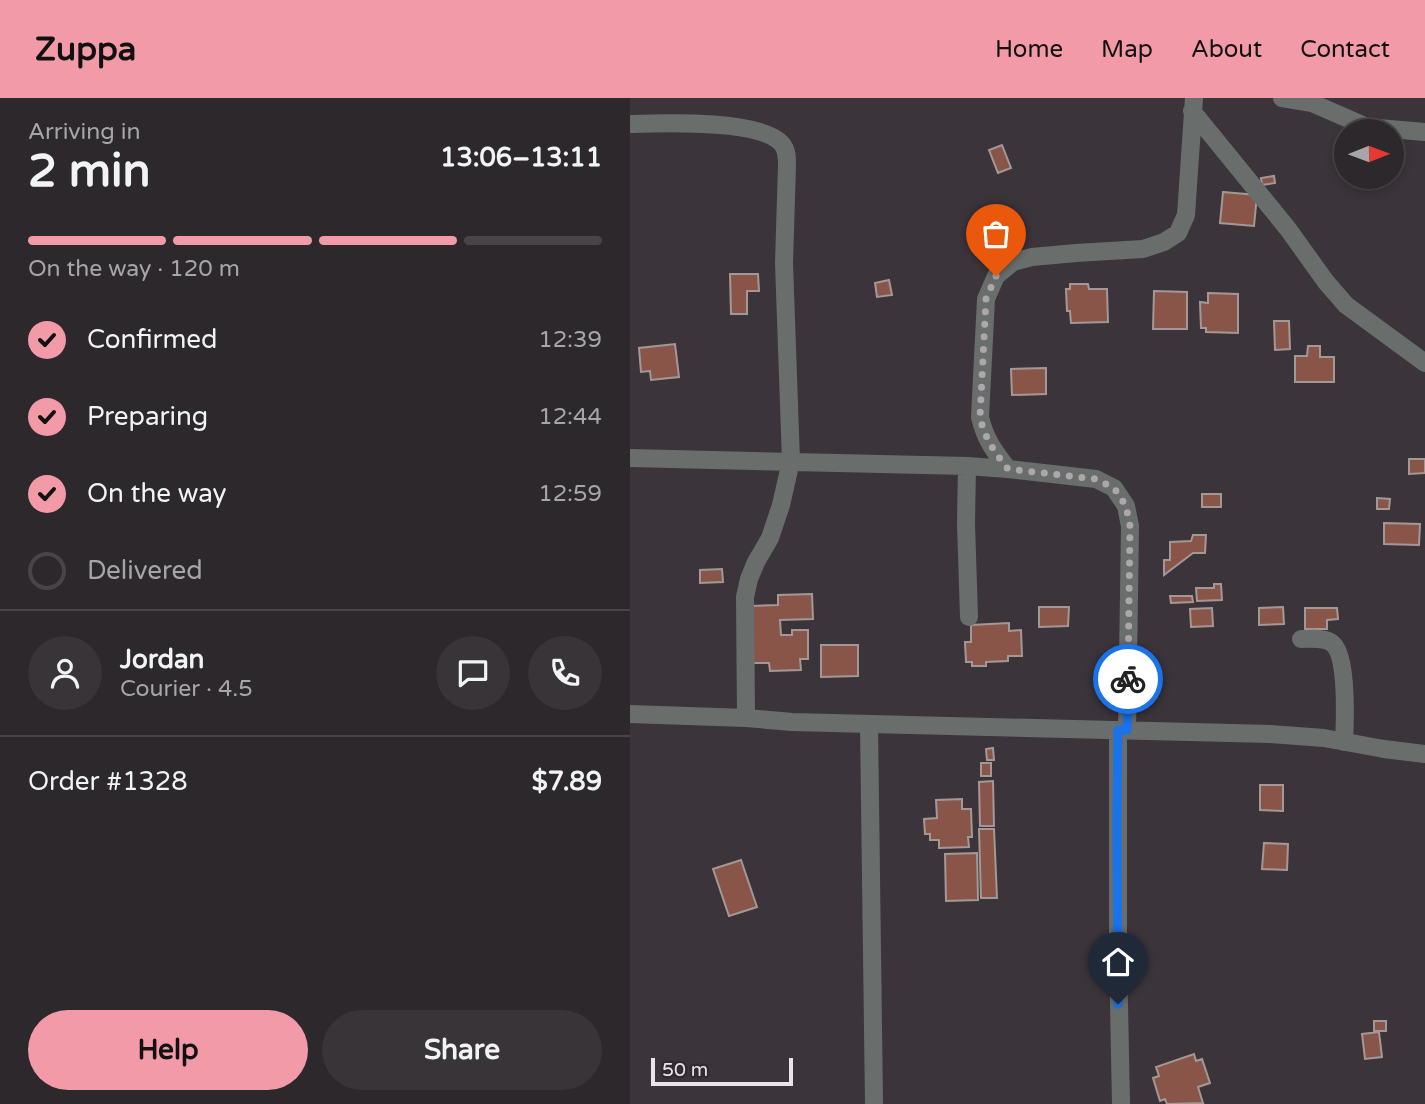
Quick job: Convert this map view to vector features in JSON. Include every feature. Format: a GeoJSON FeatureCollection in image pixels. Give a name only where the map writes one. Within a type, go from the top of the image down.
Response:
{"type":"FeatureCollection","features":[{"type":"Feature","properties":{"kind":"street"},"geometry":{"type":"LineString","coordinates":[[1282,98],[1312,103],[1367,127],[1425,132]]}},
{"type":"Feature","properties":{"kind":"street"},"geometry":{"type":"LineString","coordinates":[[1193,105],[1346,305],[1425,363]]}},
{"type":"Feature","properties":{"kind":"street"},"geometry":{"type":"LineString","coordinates":[[1008,469],[988,442],[980,417],[986,299],[996,276],[1013,262],[1032,257],[1143,249],[1164,242],[1178,233],[1186,215],[1193,105]]}},
{"type":"Feature","properties":{"kind":"street"},"geometry":{"type":"LineString","coordinates":[[630,124],[709,125],[760,131],[783,145],[786,153],[784,263],[791,461],[770,538],[756,562],[745,597],[746,718]]}},
{"type":"Feature","properties":{"kind":"street"},"geometry":{"type":"LineString","coordinates":[[630,458],[967,466],[1096,479],[1114,488],[1126,506],[1130,526],[1118,955],[1122,1104]]}},
{"type":"Feature","properties":{"kind":"street"},"geometry":{"type":"LineString","coordinates":[[967,466],[969,617]]}},
{"type":"Feature","properties":{"kind":"street"},"geometry":{"type":"LineString","coordinates":[[1301,639],[1323,639],[1336,646],[1344,680],[1344,742]]}},
{"type":"Feature","properties":{"kind":"street"},"geometry":{"type":"LineString","coordinates":[[630,715],[792,722],[1269,734],[1324,738],[1425,754]]}},
{"type":"Feature","properties":{"kind":"street"},"geometry":{"type":"LineString","coordinates":[[869,724],[874,1104]]}},
{"type":"Feature","properties":{"kind":"building"},"geometry":{"type":"Polygon","coordinates":[[[1002,145],[1011,168],[998,173],[989,150],[1002,145]]]}},
{"type":"Feature","properties":{"kind":"building"},"geometry":{"type":"Polygon","coordinates":[[[1274,176],[1275,183],[1262,185],[1261,178],[1274,176]]]}},
{"type":"Feature","properties":{"kind":"building"},"geometry":{"type":"Polygon","coordinates":[[[1223,192],[1257,195],[1254,226],[1220,223],[1223,192]]]}},
{"type":"Feature","properties":{"kind":"building"},"geometry":{"type":"Polygon","coordinates":[[[730,274],[758,274],[759,291],[747,291],[747,314],[731,314],[730,274]]]}},
{"type":"Feature","properties":{"kind":"building"},"geometry":{"type":"Polygon","coordinates":[[[889,280],[892,295],[877,297],[875,283],[889,280]]]}},
{"type":"Feature","properties":{"kind":"building"},"geometry":{"type":"Polygon","coordinates":[[[1070,284],[1088,284],[1089,289],[1107,289],[1108,322],[1071,323],[1070,311],[1067,311],[1066,289],[1070,289],[1070,284]]]}},
{"type":"Feature","properties":{"kind":"building"},"geometry":{"type":"Polygon","coordinates":[[[1154,291],[1187,292],[1187,329],[1153,329],[1154,291]]]}},
{"type":"Feature","properties":{"kind":"building"},"geometry":{"type":"Polygon","coordinates":[[[1208,293],[1238,294],[1238,333],[1206,332],[1206,328],[1201,328],[1200,302],[1208,303],[1208,293]]]}},
{"type":"Feature","properties":{"kind":"building"},"geometry":{"type":"Polygon","coordinates":[[[1274,321],[1289,321],[1290,349],[1275,350],[1274,321]]]}},
{"type":"Feature","properties":{"kind":"building"},"geometry":{"type":"Polygon","coordinates":[[[675,344],[679,377],[651,380],[650,371],[641,372],[639,348],[675,344]]]}},
{"type":"Feature","properties":{"kind":"building"},"geometry":{"type":"Polygon","coordinates":[[[1308,346],[1320,346],[1320,357],[1334,357],[1334,382],[1295,382],[1295,356],[1307,356],[1308,346]]]}},
{"type":"Feature","properties":{"kind":"building"},"geometry":{"type":"Polygon","coordinates":[[[1046,368],[1046,394],[1012,395],[1011,369],[1046,368]]]}},
{"type":"Feature","properties":{"kind":"building"},"geometry":{"type":"Polygon","coordinates":[[[1409,459],[1425,459],[1425,473],[1409,474],[1409,459]]]}},
{"type":"Feature","properties":{"kind":"building"},"geometry":{"type":"Polygon","coordinates":[[[1202,494],[1221,494],[1221,507],[1202,507],[1202,494]]]}},
{"type":"Feature","properties":{"kind":"building"},"geometry":{"type":"Polygon","coordinates":[[[1377,498],[1390,499],[1389,509],[1377,509],[1377,498]]]}},
{"type":"Feature","properties":{"kind":"building"},"geometry":{"type":"Polygon","coordinates":[[[1384,523],[1420,524],[1419,545],[1384,544],[1384,523]]]}},
{"type":"Feature","properties":{"kind":"building"},"geometry":{"type":"Polygon","coordinates":[[[1193,535],[1206,535],[1205,553],[1193,553],[1164,575],[1164,560],[1170,560],[1170,542],[1191,541],[1193,535]]]}},
{"type":"Feature","properties":{"kind":"building"},"geometry":{"type":"Polygon","coordinates":[[[722,569],[723,582],[700,583],[700,570],[722,569]]]}},
{"type":"Feature","properties":{"kind":"building"},"geometry":{"type":"Polygon","coordinates":[[[1214,584],[1221,584],[1222,600],[1197,601],[1196,588],[1214,588],[1214,584]]]}},
{"type":"Feature","properties":{"kind":"building"},"geometry":{"type":"Polygon","coordinates":[[[812,594],[813,619],[780,620],[781,635],[792,635],[792,630],[808,630],[808,659],[800,659],[801,670],[770,671],[769,663],[753,663],[752,606],[778,605],[778,595],[812,594]]]}},
{"type":"Feature","properties":{"kind":"building"},"geometry":{"type":"Polygon","coordinates":[[[1170,596],[1192,596],[1193,602],[1171,603],[1170,596]]]}},
{"type":"Feature","properties":{"kind":"building"},"geometry":{"type":"Polygon","coordinates":[[[1039,607],[1069,607],[1068,626],[1039,627],[1039,607]]]}},
{"type":"Feature","properties":{"kind":"building"},"geometry":{"type":"Polygon","coordinates":[[[1283,607],[1284,624],[1259,625],[1259,608],[1283,607]]]}},
{"type":"Feature","properties":{"kind":"building"},"geometry":{"type":"Polygon","coordinates":[[[1212,608],[1213,626],[1191,627],[1190,609],[1212,608]]]}},
{"type":"Feature","properties":{"kind":"building"},"geometry":{"type":"Polygon","coordinates":[[[1305,608],[1337,608],[1338,619],[1327,620],[1327,629],[1305,629],[1305,608]]]}},
{"type":"Feature","properties":{"kind":"building"},"geometry":{"type":"Polygon","coordinates":[[[1009,623],[1009,631],[1021,630],[1022,656],[1008,656],[1008,661],[986,662],[986,666],[972,666],[972,662],[966,662],[965,642],[971,642],[971,625],[1009,623]]]}},
{"type":"Feature","properties":{"kind":"building"},"geometry":{"type":"Polygon","coordinates":[[[821,645],[858,645],[858,676],[821,677],[821,645]]]}},
{"type":"Feature","properties":{"kind":"building"},"geometry":{"type":"Polygon","coordinates":[[[993,748],[994,760],[987,760],[986,749],[993,748]]]}},
{"type":"Feature","properties":{"kind":"building"},"geometry":{"type":"Polygon","coordinates":[[[981,763],[991,763],[991,776],[981,776],[981,763]]]}},
{"type":"Feature","properties":{"kind":"building"},"geometry":{"type":"Polygon","coordinates":[[[993,781],[994,826],[980,826],[979,782],[993,781]]]}},
{"type":"Feature","properties":{"kind":"building"},"geometry":{"type":"Polygon","coordinates":[[[1260,785],[1283,785],[1283,811],[1260,810],[1260,785]]]}},
{"type":"Feature","properties":{"kind":"building"},"geometry":{"type":"Polygon","coordinates":[[[962,799],[962,809],[971,809],[972,837],[968,837],[969,847],[939,848],[939,840],[930,840],[930,834],[925,834],[924,819],[937,818],[936,800],[962,799]]]}},
{"type":"Feature","properties":{"kind":"building"},"geometry":{"type":"Polygon","coordinates":[[[979,829],[994,829],[997,898],[981,898],[979,829]]]}},
{"type":"Feature","properties":{"kind":"building"},"geometry":{"type":"Polygon","coordinates":[[[1264,843],[1288,844],[1287,870],[1262,869],[1264,843]]]}},
{"type":"Feature","properties":{"kind":"building"},"geometry":{"type":"Polygon","coordinates":[[[977,853],[978,900],[946,901],[945,854],[977,853]]]}},
{"type":"Feature","properties":{"kind":"building"},"geometry":{"type":"Polygon","coordinates":[[[741,860],[757,907],[729,916],[713,869],[741,860]]]}},
{"type":"Feature","properties":{"kind":"building"},"geometry":{"type":"Polygon","coordinates":[[[1374,1021],[1386,1021],[1386,1031],[1374,1031],[1374,1021]]]}},
{"type":"Feature","properties":{"kind":"building"},"geometry":{"type":"Polygon","coordinates":[[[1379,1032],[1382,1057],[1365,1059],[1362,1034],[1379,1032]]]}},
{"type":"Feature","properties":{"kind":"building"},"geometry":{"type":"Polygon","coordinates":[[[1194,1054],[1196,1061],[1202,1059],[1210,1083],[1198,1087],[1203,1103],[1167,1104],[1165,1099],[1160,1101],[1153,1078],[1159,1076],[1156,1067],[1194,1054]]]}},
{"type":"Feature","properties":{"kind":"way so far"},"geometry":{"type":"LineString","coordinates":[[996,276],[986,299],[980,417],[984,433],[992,450],[1008,469],[1096,479],[1114,488],[1126,506],[1130,526],[1128,679]]}},
{"type":"Feature","properties":{"kind":"route"},"geometry":{"type":"LineString","coordinates":[[1118,1004],[1118,730],[1127,730],[1128,679]]}}]}
